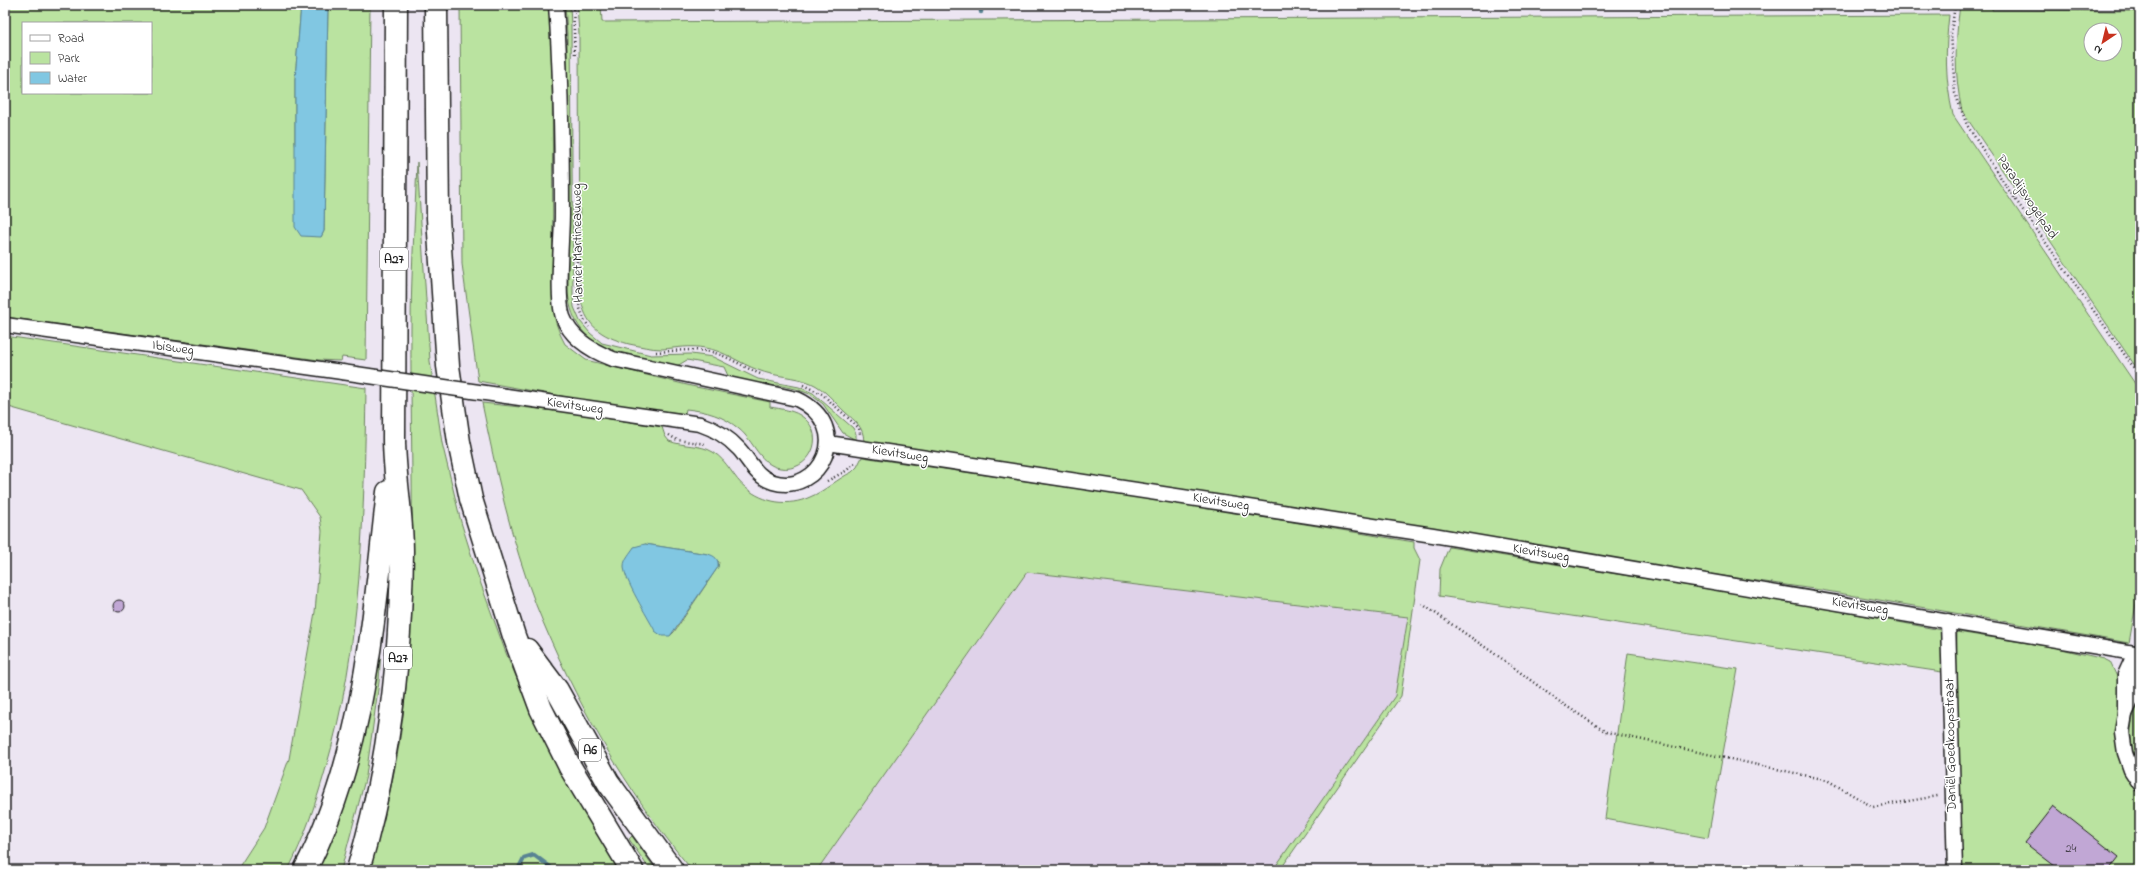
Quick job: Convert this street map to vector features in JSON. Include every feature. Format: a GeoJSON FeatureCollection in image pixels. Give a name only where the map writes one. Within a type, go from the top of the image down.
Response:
{"type":"FeatureCollection","features":[{"type":"Feature","properties":{"kind":"highway","name":"A27"},"geometry":{"type":"LineString","coordinates":[[358,870],[378,792],[391,717],[398,663],[402,549],[394,443],[396,5]]}},
{"type":"Feature","properties":{"kind":"highway"},"geometry":{"type":"LineString","coordinates":[[436,5],[438,218],[448,366],[459,442],[472,499],[511,628]]}},
{"type":"Feature","properties":{"kind":"highway","name":"A27"},"geometry":{"type":"LineString","coordinates":[[305,870],[342,779],[356,724],[374,611],[394,443]]}},
{"type":"Feature","properties":{"kind":"highway","name":"A6"},"geometry":{"type":"LineString","coordinates":[[511,628],[541,709],[570,767],[632,870]]}},
{"type":"Feature","properties":{"kind":"highway","name":"A6"},"geometry":{"type":"LineString","coordinates":[[511,628],[556,690],[608,782],[672,870]]}},
{"type":"Feature","properties":{"kind":"street","name":"Harriet Martineauweg"},"geometry":{"type":"LineString","coordinates":[[556,5],[562,214],[560,292],[563,316],[571,332],[597,353],[612,359],[797,399],[810,405],[819,414],[828,432],[828,443]]}},
{"type":"Feature","properties":{"kind":"street","name":"Ibisweg"},"geometry":{"type":"LineString","coordinates":[[5,325],[342,372]]}},
{"type":"Feature","properties":{"kind":"street","name":"Kievitsweg"},"geometry":{"type":"LineString","coordinates":[[342,372],[700,424],[724,435],[738,448],[755,471],[773,482],[786,484],[797,482],[814,472],[824,457],[828,443],[1433,535],[2138,653]]}},
{"type":"Feature","properties":{"kind":"street","name":"Daniël Goedkoopstraat"},"geometry":{"type":"LineString","coordinates":[[1948,621],[1955,870]]}},
{"type":"Feature","properties":{"kind":"street"},"geometry":{"type":"LineString","coordinates":[[2138,653],[2125,675],[2125,714],[2122,732],[2125,753],[2131,770],[2140,784]]}},
{"type":"Feature","properties":{"kind":"path"},"geometry":{"type":"LineString","coordinates":[[573,5],[575,61]]}},
{"type":"Feature","properties":{"kind":"path","name":"Paradijsvogelpad"},"geometry":{"type":"LineString","coordinates":[[1955,5],[1951,33],[1955,93],[1967,125],[2006,186],[2132,365],[2140,380]]}},
{"type":"Feature","properties":{"kind":"path","name":"Harriet Martineauweg"},"geometry":{"type":"LineString","coordinates":[[576,250],[578,308],[590,329]]}},
{"type":"Feature","properties":{"kind":"path"},"geometry":{"type":"LineString","coordinates":[[654,352],[688,349],[706,351],[721,355],[750,370],[767,376]]}},
{"type":"Feature","properties":{"kind":"path"},"geometry":{"type":"LineString","coordinates":[[801,384],[814,388],[822,394],[859,428],[861,448]]}},
{"type":"Feature","properties":{"kind":"path"},"geometry":{"type":"LineString","coordinates":[[1422,604],[1501,658],[1557,700],[1606,732],[1827,780],[1873,806],[1952,794]]}},
{"type":"Feature","properties":{"kind":"shaded area"},"geometry":{"type":"Polygon","coordinates":[[[1027,572],[1408,616],[1395,696],[1273,870],[817,870],[1027,572]]]}},
{"type":"Feature","properties":{"kind":"green space"},"geometry":{"type":"Polygon","coordinates":[[[5,5],[301,5],[295,79],[295,144],[321,237],[324,231],[328,5],[370,5],[366,360],[342,357],[341,361],[319,360],[5,317],[5,5]]]}},
{"type":"Feature","properties":{"kind":"green space"},"geometry":{"type":"Polygon","coordinates":[[[460,5],[549,5],[552,28],[553,297],[556,323],[565,344],[586,360],[691,386],[770,402],[770,407],[788,410],[800,415],[811,426],[814,435],[814,443],[812,452],[799,465],[790,468],[773,466],[762,458],[744,434],[733,424],[721,417],[701,411],[686,409],[685,414],[583,400],[478,381],[462,264],[460,5]]]}},
{"type":"Feature","properties":{"kind":"green space"},"geometry":{"type":"Polygon","coordinates":[[[565,5],[570,5],[571,26],[573,296],[574,307],[580,321],[590,333],[602,343],[651,355],[691,354],[713,357],[758,379],[799,387],[813,393],[853,428],[856,434],[856,440],[843,433],[823,404],[810,394],[777,385],[773,387],[729,378],[724,367],[687,360],[677,366],[640,359],[607,349],[593,340],[581,329],[573,313],[568,293],[567,33],[565,5]]]}},
{"type":"Feature","properties":{"kind":"green space"},"geometry":{"type":"Polygon","coordinates":[[[577,5],[601,5],[602,22],[1949,15],[1946,65],[1948,89],[1953,115],[2140,391],[2140,581],[2129,643],[1821,590],[1702,573],[1191,491],[864,441],[862,432],[856,422],[825,392],[811,383],[764,372],[726,354],[699,347],[662,349],[619,341],[602,333],[590,322],[582,306],[580,295],[579,34],[577,5]]]}},
{"type":"Feature","properties":{"kind":"green space"},"geometry":{"type":"Polygon","coordinates":[[[1960,5],[1993,5],[1992,10],[2140,11],[2140,373],[1962,111],[1959,97],[1956,45],[1960,5]]]}},
{"type":"Feature","properties":{"kind":"green space"},"geometry":{"type":"Polygon","coordinates":[[[417,162],[430,361],[442,443],[461,522],[478,576],[506,653],[531,711],[563,777],[619,870],[369,870],[394,774],[403,716],[408,668],[412,572],[411,309],[417,162]]]}},
{"type":"Feature","properties":{"kind":"green space"},"geometry":{"type":"Polygon","coordinates":[[[5,336],[366,388],[364,485],[359,581],[347,677],[325,771],[304,834],[288,870],[237,870],[264,828],[289,759],[315,612],[322,531],[320,517],[301,490],[5,406],[5,336]]]}},
{"type":"Feature","properties":{"kind":"green space"},"geometry":{"type":"Polygon","coordinates":[[[482,403],[567,412],[662,427],[665,436],[669,441],[708,449],[723,460],[741,484],[746,488],[761,497],[777,502],[794,502],[815,494],[852,472],[857,467],[862,457],[1189,505],[1414,542],[1414,548],[1420,560],[1401,696],[1280,870],[1273,870],[1395,696],[1408,617],[1027,572],[817,870],[692,870],[645,809],[604,744],[567,675],[551,640],[536,605],[519,556],[505,506],[482,403]],[[645,544],[670,636],[718,567],[719,562],[708,554],[645,544]]]}},
{"type":"Feature","properties":{"kind":"green space"},"geometry":{"type":"Polygon","coordinates":[[[1449,547],[1802,604],[1941,630],[1942,672],[1439,596],[1440,569],[1449,547]]]}},
{"type":"Feature","properties":{"kind":"green space"},"geometry":{"type":"Polygon","coordinates":[[[1957,632],[2053,647],[2104,659],[2110,662],[2118,679],[2118,719],[2124,770],[2129,780],[2140,792],[2140,870],[1962,870],[1956,674],[1957,632]]]}},
{"type":"Feature","properties":{"kind":"green space"},"geometry":{"type":"Polygon","coordinates":[[[381,647],[379,682],[366,776],[341,870],[318,870],[341,814],[360,756],[372,699],[376,664],[381,647]]]}},
{"type":"Feature","properties":{"kind":"green space"},"geometry":{"type":"Polygon","coordinates":[[[1628,653],[1738,669],[1708,838],[1605,819],[1628,653]]]}},
{"type":"Feature","properties":{"kind":"green space"},"geometry":{"type":"Polygon","coordinates":[[[2140,695],[2140,771],[2133,751],[2131,733],[2134,715],[2140,695]]]}},
{"type":"Feature","properties":{"kind":"green space"},"geometry":{"type":"Polygon","coordinates":[[[632,836],[656,870],[650,870],[629,839],[632,836]]]}},
{"type":"Feature","properties":{"kind":"water"},"geometry":{"type":"Polygon","coordinates":[[[301,5],[328,5],[324,231],[321,237],[301,236],[295,227],[295,79],[301,5]]]}},
{"type":"Feature","properties":{"kind":"water"},"geometry":{"type":"Polygon","coordinates":[[[645,544],[708,554],[715,557],[718,562],[718,567],[670,636],[662,636],[655,631],[632,589],[625,572],[625,561],[634,547],[645,544]]]}},
{"type":"Feature","properties":{"kind":"building"},"geometry":{"type":"Polygon","coordinates":[[[121,600],[124,601],[124,611],[117,612],[114,611],[113,604],[114,601],[121,600]]]}},
{"type":"Feature","properties":{"kind":"building"},"geometry":{"type":"Polygon","coordinates":[[[2054,806],[2119,857],[2109,870],[2060,870],[2025,843],[2054,806]]]}},
{"type":"Feature","properties":{"kind":"waterway"},"geometry":{"type":"LineString","coordinates":[[981,5],[981,12]]}},
{"type":"Feature","properties":{"kind":"waterway"},"geometry":{"type":"LineString","coordinates":[[518,870],[524,858],[534,855],[554,870]]}}]}
